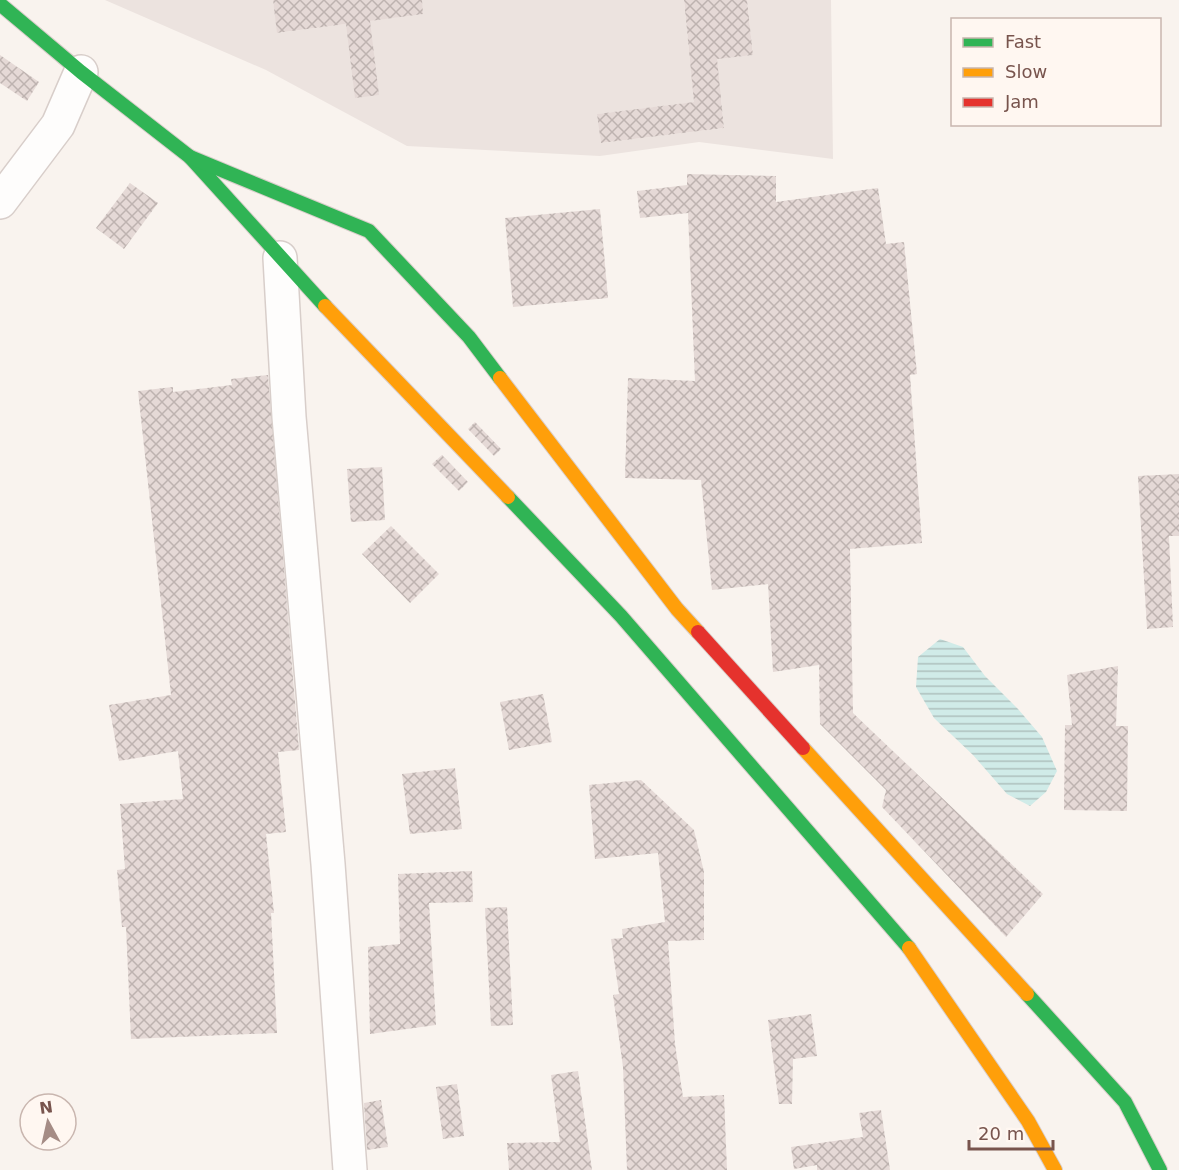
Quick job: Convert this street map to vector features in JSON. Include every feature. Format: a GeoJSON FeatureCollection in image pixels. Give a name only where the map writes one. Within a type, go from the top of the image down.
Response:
{"type":"FeatureCollection","features":[{"type":"Feature","properties":{"kind":"main road"},"geometry":{"type":"LineString","coordinates":[[0,4],[81,72],[190,157],[280,258],[621,616],[916,956],[1028,1121],[1055,1170]]}},
{"type":"Feature","properties":{"kind":"main road"},"geometry":{"type":"LineString","coordinates":[[190,157],[369,231],[469,337],[677,609],[1125,1102],[1160,1170]]}},
{"type":"Feature","properties":{"kind":"street"},"geometry":{"type":"LineString","coordinates":[[0,202],[58,125],[81,72]]}},
{"type":"Feature","properties":{"kind":"street"},"geometry":{"type":"LineString","coordinates":[[280,258],[289,417],[328,864],[350,1170]]}},
{"type":"Feature","properties":{"kind":"shaded area"},"geometry":{"type":"Polygon","coordinates":[[[105,0],[273,0],[278,33],[398,17],[396,0],[684,0],[690,61],[753,55],[747,0],[831,0],[833,159],[699,142],[600,156],[407,146],[266,70],[105,0]],[[721,99],[598,114],[601,143],[724,128],[721,99]]]}},
{"type":"Feature","properties":{"kind":"water"},"geometry":{"type":"Polygon","coordinates":[[[940,639],[963,647],[985,676],[1042,737],[1057,771],[1046,792],[1030,806],[1007,794],[973,755],[934,718],[916,687],[918,657],[940,639]]]}},
{"type":"Feature","properties":{"kind":"building"},"geometry":{"type":"Polygon","coordinates":[[[273,0],[422,0],[423,14],[370,21],[379,95],[355,98],[346,24],[277,33],[273,0]]]}},
{"type":"Feature","properties":{"kind":"building"},"geometry":{"type":"Polygon","coordinates":[[[684,0],[747,0],[753,55],[717,59],[724,128],[601,143],[597,114],[694,102],[684,0]]]}},
{"type":"Feature","properties":{"kind":"building"},"geometry":{"type":"Polygon","coordinates":[[[0,55],[39,82],[27,101],[0,83],[0,55]]]}},
{"type":"Feature","properties":{"kind":"building"},"geometry":{"type":"Polygon","coordinates":[[[687,174],[776,176],[776,202],[878,188],[886,244],[904,242],[917,374],[910,375],[922,543],[850,549],[853,713],[1043,894],[1006,937],[882,807],[886,790],[820,724],[819,665],[773,672],[768,584],[712,590],[701,480],[625,478],[628,378],[695,381],[688,213],[640,218],[637,191],[687,185],[687,174]]]}},
{"type":"Feature","properties":{"kind":"building"},"geometry":{"type":"Polygon","coordinates":[[[130,183],[158,203],[124,249],[96,228],[130,183]]]}},
{"type":"Feature","properties":{"kind":"building"},"geometry":{"type":"Polygon","coordinates":[[[600,209],[608,298],[513,307],[505,218],[600,209]]]}},
{"type":"Feature","properties":{"kind":"building"},"geometry":{"type":"Polygon","coordinates":[[[268,375],[299,750],[278,752],[286,832],[266,834],[274,913],[271,913],[277,1033],[131,1039],[126,927],[122,927],[117,870],[125,869],[120,804],[183,799],[178,751],[119,761],[109,705],[171,695],[138,391],[173,387],[173,392],[232,385],[231,379],[268,375]]]}},
{"type":"Feature","properties":{"kind":"building"},"geometry":{"type":"Polygon","coordinates":[[[475,422],[501,449],[494,456],[468,429],[475,422]]]}},
{"type":"Feature","properties":{"kind":"building"},"geometry":{"type":"Polygon","coordinates":[[[442,455],[468,482],[459,491],[432,464],[442,455]]]}},
{"type":"Feature","properties":{"kind":"building"},"geometry":{"type":"Polygon","coordinates":[[[382,467],[385,520],[351,522],[347,469],[382,467]]]}},
{"type":"Feature","properties":{"kind":"building"},"geometry":{"type":"Polygon","coordinates":[[[1179,474],[1179,536],[1169,536],[1173,627],[1147,629],[1138,476],[1179,474]]]}},
{"type":"Feature","properties":{"kind":"building"},"geometry":{"type":"Polygon","coordinates":[[[391,526],[439,574],[410,603],[362,554],[391,526]]]}},
{"type":"Feature","properties":{"kind":"building"},"geometry":{"type":"Polygon","coordinates":[[[1118,666],[1116,726],[1128,726],[1127,811],[1064,810],[1065,725],[1072,725],[1067,675],[1118,666]]]}},
{"type":"Feature","properties":{"kind":"building"},"geometry":{"type":"Polygon","coordinates":[[[543,694],[552,742],[509,750],[500,702],[543,694]]]}},
{"type":"Feature","properties":{"kind":"building"},"geometry":{"type":"Polygon","coordinates":[[[455,768],[462,829],[410,834],[402,774],[455,768]]]}},
{"type":"Feature","properties":{"kind":"building"},"geometry":{"type":"Polygon","coordinates":[[[641,780],[694,830],[704,872],[704,940],[668,941],[675,1044],[683,1097],[724,1095],[727,1170],[627,1170],[623,1067],[613,995],[619,994],[611,939],[623,938],[622,929],[665,922],[658,853],[595,859],[589,785],[641,780]]]}},
{"type":"Feature","properties":{"kind":"building"},"geometry":{"type":"Polygon","coordinates":[[[472,871],[473,902],[429,903],[436,1025],[370,1034],[368,947],[400,944],[398,874],[472,871]]]}},
{"type":"Feature","properties":{"kind":"building"},"geometry":{"type":"Polygon","coordinates":[[[507,907],[513,1025],[491,1026],[485,908],[507,907]]]}},
{"type":"Feature","properties":{"kind":"building"},"geometry":{"type":"Polygon","coordinates":[[[811,1014],[817,1056],[793,1059],[792,1104],[779,1104],[768,1020],[811,1014]]]}},
{"type":"Feature","properties":{"kind":"building"},"geometry":{"type":"Polygon","coordinates":[[[578,1071],[592,1170],[509,1170],[507,1143],[560,1142],[551,1075],[578,1071]]]}},
{"type":"Feature","properties":{"kind":"building"},"geometry":{"type":"Polygon","coordinates":[[[457,1084],[464,1136],[443,1139],[436,1087],[457,1084]]]}},
{"type":"Feature","properties":{"kind":"building"},"geometry":{"type":"Polygon","coordinates":[[[381,1100],[388,1147],[367,1150],[364,1103],[381,1100]]]}},
{"type":"Feature","properties":{"kind":"building"},"geometry":{"type":"Polygon","coordinates":[[[881,1110],[890,1170],[817,1170],[817,1165],[794,1169],[791,1147],[863,1137],[859,1113],[881,1110]]]}},
{"type":"Feature","properties":{"kind":"traffic: fast"},"geometry":{"type":"LineString","coordinates":[[0,4],[81,72],[190,157],[325,306]]}},
{"type":"Feature","properties":{"kind":"traffic: fast"},"geometry":{"type":"LineString","coordinates":[[190,157],[369,231],[469,337],[500,378]]}},
{"type":"Feature","properties":{"kind":"traffic: fast"},"geometry":{"type":"LineString","coordinates":[[508,497],[621,616],[909,948]]}},
{"type":"Feature","properties":{"kind":"traffic: fast"},"geometry":{"type":"LineString","coordinates":[[1027,994],[1125,1102],[1160,1170]]}},
{"type":"Feature","properties":{"kind":"traffic: slow"},"geometry":{"type":"LineString","coordinates":[[325,306],[508,497]]}},
{"type":"Feature","properties":{"kind":"traffic: slow"},"geometry":{"type":"LineString","coordinates":[[500,378],[677,609],[698,632]]}},
{"type":"Feature","properties":{"kind":"traffic: slow"},"geometry":{"type":"LineString","coordinates":[[803,748],[1027,994]]}},
{"type":"Feature","properties":{"kind":"traffic: slow"},"geometry":{"type":"LineString","coordinates":[[909,948],[1028,1121],[1055,1170]]}},
{"type":"Feature","properties":{"kind":"traffic: jam"},"geometry":{"type":"LineString","coordinates":[[698,632],[803,748]]}}]}
